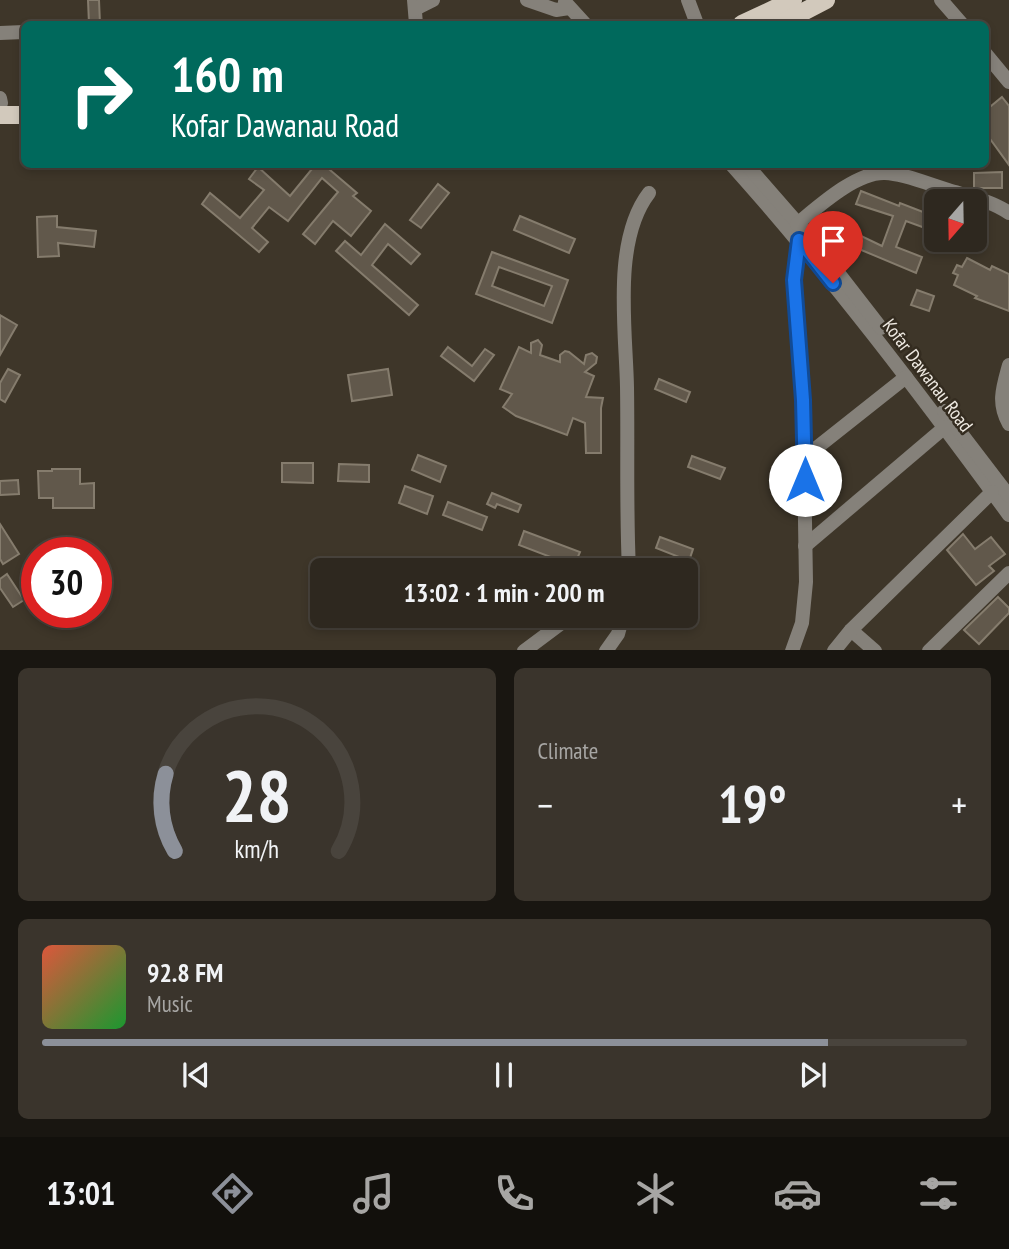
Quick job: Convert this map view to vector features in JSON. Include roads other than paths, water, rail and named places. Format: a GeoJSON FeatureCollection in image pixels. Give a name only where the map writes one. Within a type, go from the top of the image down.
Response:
{"type":"FeatureCollection","features":[{"type":"Feature","properties":{"kind":"main road"},"geometry":{"type":"LineString","coordinates":[[749,21],[793,0]]}},
{"type":"Feature","properties":{"kind":"main road"},"geometry":{"type":"LineString","coordinates":[[786,21],[826,0]]}},
{"type":"Feature","properties":{"kind":"main road"},"geometry":{"type":"LineString","coordinates":[[0,103],[21,103]]}},
{"type":"Feature","properties":{"kind":"main road"},"geometry":{"type":"LineString","coordinates":[[0,115],[21,115]]}},
{"type":"Feature","properties":{"kind":"street"},"geometry":{"type":"LineString","coordinates":[[415,4],[433,0]]}},
{"type":"Feature","properties":{"kind":"street"},"geometry":{"type":"LineString","coordinates":[[527,0],[556,10],[566,4],[582,21]]}},
{"type":"Feature","properties":{"kind":"street"},"geometry":{"type":"LineString","coordinates":[[688,0],[696,21]]}},
{"type":"Feature","properties":{"kind":"street"},"geometry":{"type":"LineString","coordinates":[[941,0],[959,21]]}},
{"type":"Feature","properties":{"kind":"street"},"geometry":{"type":"LineString","coordinates":[[0,33],[21,32]]}},
{"type":"Feature","properties":{"kind":"street"},"geometry":{"type":"LineString","coordinates":[[989,58],[1009,82]]}},
{"type":"Feature","properties":{"kind":"street"},"geometry":{"type":"LineString","coordinates":[[0,98],[0,103]]}},
{"type":"Feature","properties":{"kind":"street","name":"Kofar Dawanau Road"},"geometry":{"type":"LineString","coordinates":[[736,168],[799,240],[906,377],[1009,516]]}},
{"type":"Feature","properties":{"kind":"street","name":"Kofar Dawanau Road"},"geometry":{"type":"LineString","coordinates":[[749,168],[797,224],[1009,496]]}},
{"type":"Feature","properties":{"kind":"street"},"geometry":{"type":"LineString","coordinates":[[797,224],[830,198],[861,179],[883,173],[899,175],[978,199],[1009,213]]}},
{"type":"Feature","properties":{"kind":"street"},"geometry":{"type":"LineString","coordinates":[[629,558],[623,280],[639,208],[649,193]]}},
{"type":"Feature","properties":{"kind":"street"},"geometry":{"type":"LineString","coordinates":[[792,650],[803,623],[805,607],[805,457],[794,280],[799,240]]}},
{"type":"Feature","properties":{"kind":"street"},"geometry":{"type":"LineString","coordinates":[[1009,365],[1001,396],[1003,414],[1009,424]]}},
{"type":"Feature","properties":{"kind":"street"},"geometry":{"type":"LineString","coordinates":[[805,457],[906,377]]}},
{"type":"Feature","properties":{"kind":"street"},"geometry":{"type":"LineString","coordinates":[[806,546],[944,428]]}},
{"type":"Feature","properties":{"kind":"street"},"geometry":{"type":"LineString","coordinates":[[834,650],[851,630],[992,492]]}},
{"type":"Feature","properties":{"kind":"street"},"geometry":{"type":"LineString","coordinates":[[929,650],[1009,573]]}},
{"type":"Feature","properties":{"kind":"street"},"geometry":{"type":"LineString","coordinates":[[524,650],[554,628]]}},
{"type":"Feature","properties":{"kind":"street"},"geometry":{"type":"LineString","coordinates":[[606,650],[620,628]]}},
{"type":"Feature","properties":{"kind":"street"},"geometry":{"type":"LineString","coordinates":[[851,630],[875,650]]}}]}
